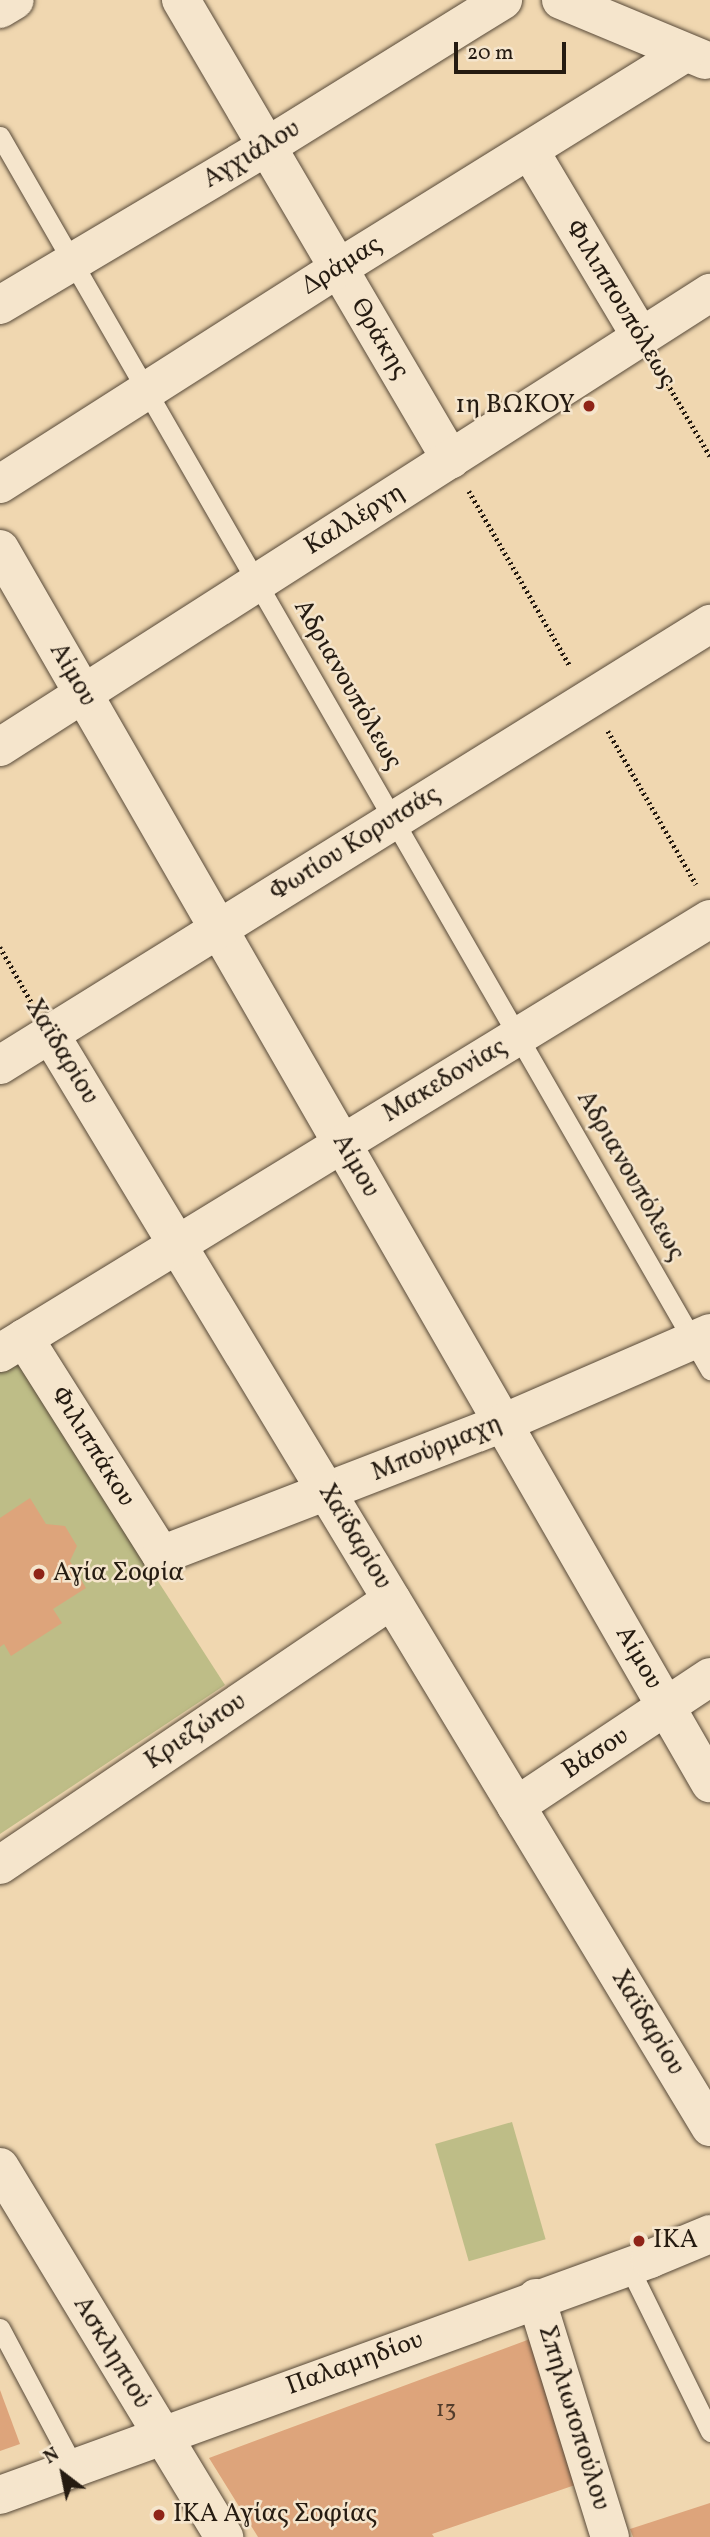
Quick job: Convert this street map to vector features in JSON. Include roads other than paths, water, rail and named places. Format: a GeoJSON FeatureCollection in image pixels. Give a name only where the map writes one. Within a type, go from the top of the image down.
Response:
{"type":"FeatureCollection","features":[{"type":"Feature","properties":{"kind":"street"},"geometry":{"type":"LineString","coordinates":[[0,9],[15,0]]}},
{"type":"Feature","properties":{"kind":"street","name":"Θράκης"},"geometry":{"type":"LineString","coordinates":[[181,0],[451,460]]}},
{"type":"Feature","properties":{"kind":"street","name":"Αγχιάλου"},"geometry":{"type":"LineString","coordinates":[[0,306],[266,147],[503,0]]}},
{"type":"Feature","properties":{"kind":"street"},"geometry":{"type":"LineString","coordinates":[[561,0],[698,57]]}},
{"type":"Feature","properties":{"kind":"street","name":"Δράμας"},"geometry":{"type":"LineString","coordinates":[[0,484],[337,269],[530,151],[698,57]]}},
{"type":"Feature","properties":{"kind":"street","name":"Φιλιππουπόλεως"},"geometry":{"type":"LineString","coordinates":[[530,151],[641,337]]}},
{"type":"Feature","properties":{"kind":"street","name":"Καλλέργη"},"geometry":{"type":"LineString","coordinates":[[0,747],[710,293]]}},
{"type":"Feature","properties":{"kind":"street","name":"Αίμου"},"geometry":{"type":"LineString","coordinates":[[0,550],[710,1783]]}},
{"type":"Feature","properties":{"kind":"street","name":"Φωτίου Κορυτσάς"},"geometry":{"type":"LineString","coordinates":[[0,1065],[710,624]]}},
{"type":"Feature","properties":{"kind":"street","name":"Μακεδονίας"},"geometry":{"type":"LineString","coordinates":[[12,1345],[710,919]]}},
{"type":"Feature","properties":{"kind":"street","name":"Χαϊδαρίου"},"geometry":{"type":"LineString","coordinates":[[50,1034],[710,2127]]}},
{"type":"Feature","properties":{"kind":"street","name":"Φιλιππάκου"},"geometry":{"type":"LineString","coordinates":[[12,1345],[161,1555]]}},
{"type":"Feature","properties":{"kind":"street","name":"Μπούρμαχη"},"geometry":{"type":"LineString","coordinates":[[161,1555],[704,1348]]}},
{"type":"Feature","properties":{"kind":"street","name":"Κριεζώτου"},"geometry":{"type":"LineString","coordinates":[[0,1865],[392,1600]]}},
{"type":"Feature","properties":{"kind":"street","name":"Βάσου"},"geometry":{"type":"LineString","coordinates":[[516,1806],[710,1677]]}},
{"type":"Feature","properties":{"kind":"street","name":"Ασκληπιού"},"geometry":{"type":"LineString","coordinates":[[4,2182],[224,2537]]}},
{"type":"Feature","properties":{"kind":"street","name":"Παλαμηδίου"},"geometry":{"type":"LineString","coordinates":[[0,2495],[536,2298],[650,2259],[710,2234]]}},
{"type":"Feature","properties":{"kind":"street","name":"Σπηλιωτοπούλου"},"geometry":{"type":"LineString","coordinates":[[536,2298],[610,2537]]}},
{"type":"Feature","properties":{"kind":"lane","name":"Αδριανουπόλεως"},"geometry":{"type":"LineString","coordinates":[[0,136],[519,1036],[704,1348]]}},
{"type":"Feature","properties":{"kind":"lane"},"geometry":{"type":"LineString","coordinates":[[628,2265],[710,2432]]}},
{"type":"Feature","properties":{"kind":"lane"},"geometry":{"type":"LineString","coordinates":[[0,2328],[74,2467]]}},
{"type":"Feature","properties":{"kind":"place","name":"1η ΒΩΚΟΥ"},"geometry":{"type":"Point","coordinates":[589,406]}},
{"type":"Feature","properties":{"kind":"place","name":"Αγία Σοφία"},"geometry":{"type":"Point","coordinates":[39,1574]}},
{"type":"Feature","properties":{"kind":"place","name":"ΙΚΑ"},"geometry":{"type":"Point","coordinates":[639,2241]}},
{"type":"Feature","properties":{"kind":"place","name":"ΙΚΑ Αγίας Σοφίας"},"geometry":{"type":"Point","coordinates":[159,2515]}}]}
